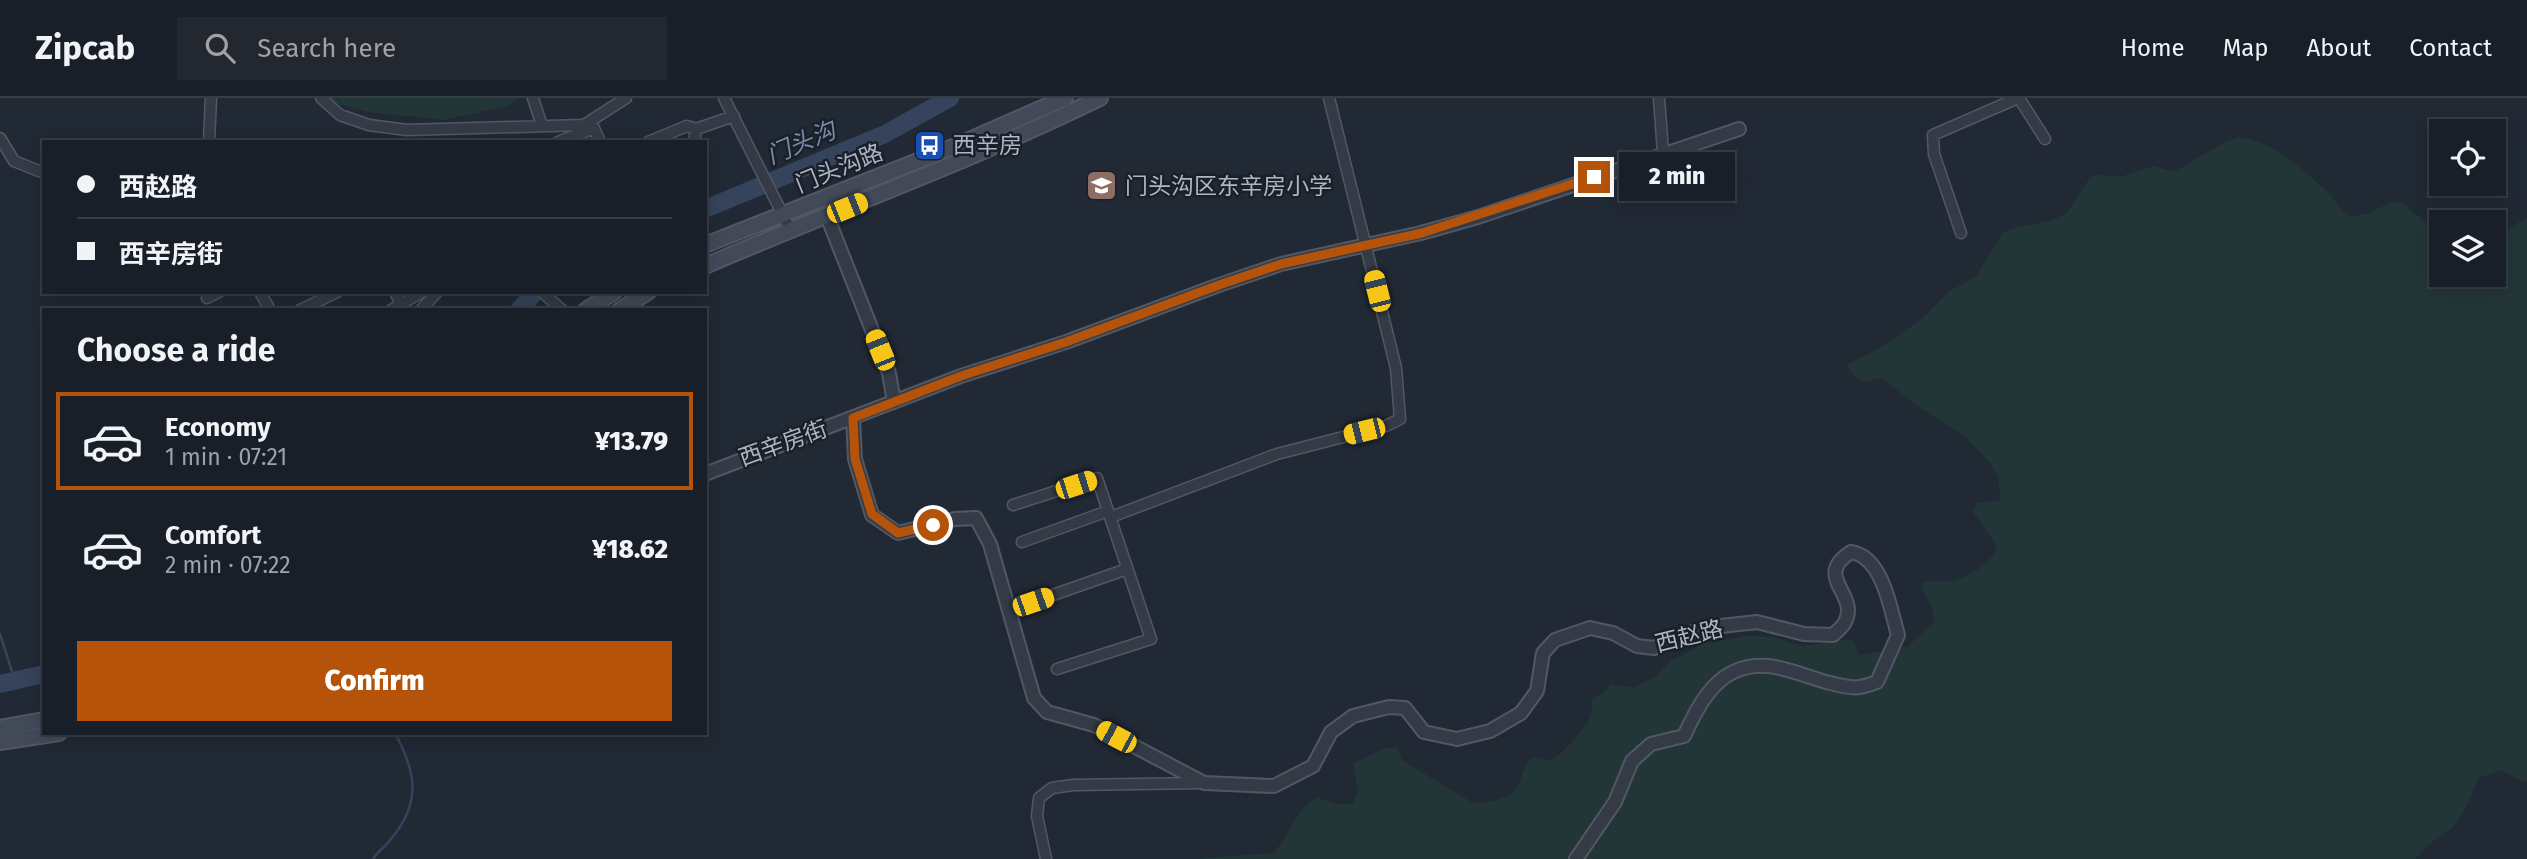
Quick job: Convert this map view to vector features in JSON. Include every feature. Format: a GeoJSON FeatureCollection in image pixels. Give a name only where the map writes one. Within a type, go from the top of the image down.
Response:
{"type":"FeatureCollection","features":[{"type":"Feature","properties":{"kind":"main road","name":"门头沟路"},"geometry":{"type":"LineString","coordinates":[[707,244],[958,145],[1065,98]]}},
{"type":"Feature","properties":{"kind":"main road","name":"门头沟路"},"geometry":{"type":"LineString","coordinates":[[707,265],[790,229],[972,158],[1100,98]]}},
{"type":"Feature","properties":{"kind":"main road"},"geometry":{"type":"LineString","coordinates":[[589,308],[611,294]]}},
{"type":"Feature","properties":{"kind":"main road"},"geometry":{"type":"LineString","coordinates":[[623,308],[645,294]]}},
{"type":"Feature","properties":{"kind":"main road"},"geometry":{"type":"LineString","coordinates":[[0,728],[42,720]]}},
{"type":"Feature","properties":{"kind":"main road"},"geometry":{"type":"LineString","coordinates":[[0,742],[46,735]]}},
{"type":"Feature","properties":{"kind":"street"},"geometry":{"type":"LineString","coordinates":[[209,140],[211,98]]}},
{"type":"Feature","properties":{"kind":"street"},"geometry":{"type":"LineString","coordinates":[[321,98],[340,115],[369,125],[408,130],[584,125],[626,98]]}},
{"type":"Feature","properties":{"kind":"street"},"geometry":{"type":"LineString","coordinates":[[533,98],[542,126]]}},
{"type":"Feature","properties":{"kind":"street"},"geometry":{"type":"LineString","coordinates":[[724,98],[790,229]]}},
{"type":"Feature","properties":{"kind":"street"},"geometry":{"type":"LineString","coordinates":[[1022,542],[1277,454],[1386,426],[1400,419],[1396,368],[1329,98]]}},
{"type":"Feature","properties":{"kind":"street"},"geometry":{"type":"LineString","coordinates":[[1659,98],[1663,153]]}},
{"type":"Feature","properties":{"kind":"street"},"geometry":{"type":"LineString","coordinates":[[1961,233],[1934,154],[1933,135],[2019,98],[2045,139]]}},
{"type":"Feature","properties":{"kind":"street"},"geometry":{"type":"LineString","coordinates":[[653,140],[687,126],[696,130],[734,116]]}},
{"type":"Feature","properties":{"kind":"street"},"geometry":{"type":"LineString","coordinates":[[563,140],[594,128],[599,140]]}},
{"type":"Feature","properties":{"kind":"street","name":"西辛房街"},"geometry":{"type":"LineString","coordinates":[[707,473],[894,402],[1281,264],[1422,233],[1478,217],[1740,129]]}},
{"type":"Feature","properties":{"kind":"street"},"geometry":{"type":"LineString","coordinates":[[694,140],[696,130]]}},
{"type":"Feature","properties":{"kind":"street"},"geometry":{"type":"LineString","coordinates":[[0,138],[13,161],[42,172]]}},
{"type":"Feature","properties":{"kind":"street"},"geometry":{"type":"LineString","coordinates":[[827,216],[889,373],[894,402]]}},
{"type":"Feature","properties":{"kind":"street"},"geometry":{"type":"LineString","coordinates":[[207,298],[215,294]]}},
{"type":"Feature","properties":{"kind":"street"},"geometry":{"type":"LineString","coordinates":[[304,308],[333,294]]}},
{"type":"Feature","properties":{"kind":"street"},"geometry":{"type":"LineString","coordinates":[[403,307],[419,294]]}},
{"type":"Feature","properties":{"kind":"street"},"geometry":{"type":"LineString","coordinates":[[423,308],[434,294]]}},
{"type":"Feature","properties":{"kind":"street"},"geometry":{"type":"LineString","coordinates":[[546,295],[560,308]]}},
{"type":"Feature","properties":{"kind":"street","name":"西赵路"},"geometry":{"type":"LineString","coordinates":[[853,418],[855,459],[872,514],[898,533],[955,519],[976,518],[990,544],[1034,698],[1047,712],[1094,725],[1204,783],[1274,786],[1313,766],[1331,732],[1353,716],[1388,707],[1405,708],[1424,732],[1457,739],[1490,731],[1521,713],[1537,691],[1544,653],[1555,640],[1590,628],[1613,633],[1636,646],[1654,648],[1703,628],[1757,622],[1804,634],[1833,635],[1845,622],[1848,606],[1834,572],[1838,560],[1851,552],[1863,554],[1874,567],[1898,635],[1877,682],[1858,690],[1767,666],[1742,668],[1716,681],[1700,701],[1684,736],[1651,744],[1632,761],[1615,802],[1576,859]]}},
{"type":"Feature","properties":{"kind":"street"},"geometry":{"type":"LineString","coordinates":[[1013,506],[1097,478],[1151,639],[1058,669]]}},
{"type":"Feature","properties":{"kind":"street"},"geometry":{"type":"LineString","coordinates":[[1033,602],[1128,569]]}},
{"type":"Feature","properties":{"kind":"street"},"geometry":{"type":"LineString","coordinates":[[1046,859],[1037,808],[1039,798],[1052,789],[1073,785],[1204,783]]}},
{"type":"Feature","properties":{"kind":"shaded area"},"geometry":{"type":"Polygon","coordinates":[[[317,98],[518,98],[507,106],[445,120],[368,112],[317,98]]]}},
{"type":"Feature","properties":{"kind":"shaded area"},"geometry":{"type":"Polygon","coordinates":[[[2239,137],[2275,150],[2318,183],[2349,216],[2363,215],[2388,204],[2401,202],[2429,225],[2429,287],[2506,287],[2506,230],[2527,217],[2527,782],[2501,770],[2479,778],[2454,826],[2426,847],[2416,859],[1196,859],[1273,853],[1303,809],[1318,798],[1338,804],[1353,804],[1358,792],[1353,764],[1387,747],[1397,748],[1402,760],[1473,803],[1505,797],[1516,789],[1531,758],[1552,760],[1578,735],[1590,718],[1592,698],[1604,693],[1611,684],[1633,688],[1655,677],[1672,660],[1707,642],[1751,636],[1772,637],[1803,646],[1850,639],[1859,655],[1907,647],[1934,622],[1922,584],[1954,580],[1967,575],[1980,568],[1995,552],[1997,546],[1973,512],[1977,503],[2001,500],[1998,476],[1991,464],[1965,436],[1920,408],[1881,378],[1863,382],[1850,372],[1847,365],[1892,341],[1924,317],[1950,291],[1976,276],[2002,234],[2010,229],[2053,220],[2067,213],[2089,179],[2095,175],[2123,176],[2153,166],[2174,172],[2225,142],[2239,137]]]}},
{"type":"Feature","properties":{"kind":"waterway","name":"门头沟"},"geometry":{"type":"LineString","coordinates":[[707,208],[885,134],[950,98]]}},
{"type":"Feature","properties":{"kind":"waterway","name":"门头沟"},"geometry":{"type":"LineString","coordinates":[[521,308],[533,294]]}},
{"type":"Feature","properties":{"kind":"waterway"},"geometry":{"type":"LineString","coordinates":[[0,634],[15,681]]}},
{"type":"Feature","properties":{"kind":"waterway","name":"门头沟"},"geometry":{"type":"LineString","coordinates":[[0,684],[42,674]]}},
{"type":"Feature","properties":{"kind":"waterway"},"geometry":{"type":"LineString","coordinates":[[373,859],[401,825],[411,799],[408,761],[396,735]]}},
{"type":"Feature","properties":{"kind":"place","name":"西辛房"},"geometry":{"type":"Point","coordinates":[930,145]}},
{"type":"Feature","properties":{"kind":"place","name":"门头沟区东辛房小学"},"geometry":{"type":"Point","coordinates":[1102,186]}},
{"type":"Feature","properties":{"kind":"route"},"geometry":{"type":"LineString","coordinates":[[933,525],[898,533],[872,514],[855,459],[853,418],[961,376],[1066,342],[1281,264],[1422,233],[1478,217],[1594,177]]}}]}
